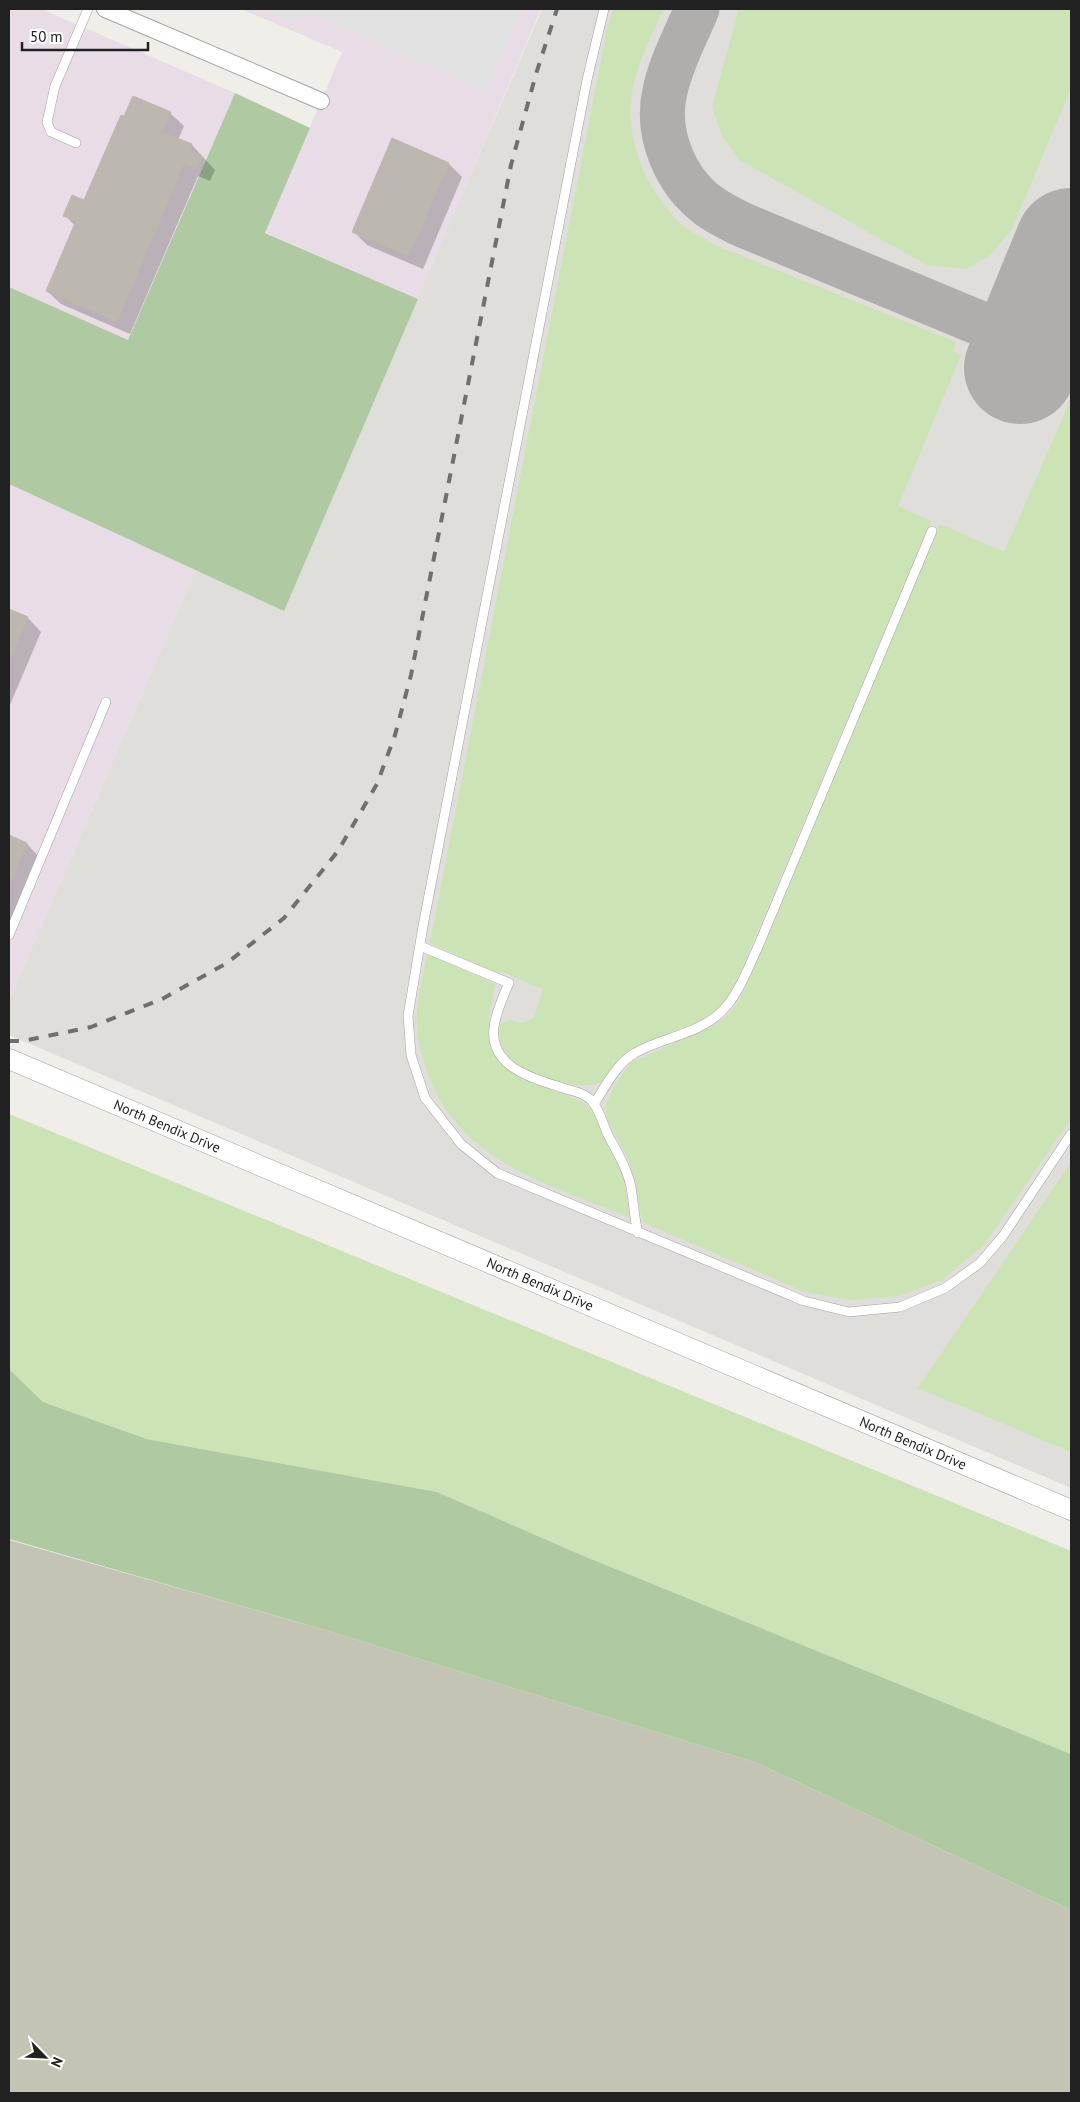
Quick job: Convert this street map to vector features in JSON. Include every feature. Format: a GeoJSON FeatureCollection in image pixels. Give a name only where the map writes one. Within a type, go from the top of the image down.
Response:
{"type":"FeatureCollection","features":[{"type":"Feature","properties":{"kind":"street"},"geometry":{"type":"LineString","coordinates":[[115,11],[321,101]]}},
{"type":"Feature","properties":{"kind":"street","name":"North Bendix Drive"},"geometry":{"type":"LineString","coordinates":[[9,1059],[1071,1510]]}},
{"type":"Feature","properties":{"kind":"lane"},"geometry":{"type":"LineString","coordinates":[[76,143],[51,132],[48,122],[55,86],[88,9]]}},
{"type":"Feature","properties":{"kind":"lane"},"geometry":{"type":"LineString","coordinates":[[604,9],[587,80],[408,1016],[411,1055],[425,1098],[461,1144],[497,1174],[804,1301],[826,1308],[849,1312],[900,1307],[945,1288],[980,1263],[1003,1236],[1071,1134]]}},
{"type":"Feature","properties":{"kind":"lane"},"geometry":{"type":"LineString","coordinates":[[594,1104],[623,1063],[633,1054],[675,1038],[709,1022],[722,1012],[732,999],[753,957],[932,531]]}},
{"type":"Feature","properties":{"kind":"lane"},"geometry":{"type":"LineString","coordinates":[[9,935],[106,702]]}},
{"type":"Feature","properties":{"kind":"lane"},"geometry":{"type":"LineString","coordinates":[[420,946],[509,983],[494,1026],[496,1048],[502,1058],[514,1070],[526,1076],[582,1094],[594,1104],[629,1178],[638,1233]]}},
{"type":"Feature","properties":{"kind":"shaded area"},"geometry":{"type":"Polygon","coordinates":[[[9,9],[41,9],[235,93],[128,340],[9,287],[9,9]]]}},
{"type":"Feature","properties":{"kind":"shaded area"},"geometry":{"type":"Polygon","coordinates":[[[241,9],[541,9],[418,299],[265,232],[342,52],[241,9]]]}},
{"type":"Feature","properties":{"kind":"shaded area"},"geometry":{"type":"Polygon","coordinates":[[[265,9],[521,9],[486,91],[318,16],[305,15],[290,20],[265,9]]]}},
{"type":"Feature","properties":{"kind":"shaded area"},"geometry":{"type":"Polygon","coordinates":[[[542,9],[1071,9],[1071,1488],[9,1035],[9,1001],[196,570],[284,610],[542,9]]]}},
{"type":"Feature","properties":{"kind":"shaded area"},"geometry":{"type":"Polygon","coordinates":[[[9,484],[196,570],[9,1001],[9,484]]]}},
{"type":"Feature","properties":{"kind":"shaded area"},"geometry":{"type":"Polygon","coordinates":[[[9,1540],[318,1628],[757,1763],[1071,1910],[1071,2093],[9,2093],[9,1540]]]}},
{"type":"Feature","properties":{"kind":"green space"},"geometry":{"type":"Polygon","coordinates":[[[613,9],[663,9],[643,55],[634,83],[631,121],[639,159],[646,176],[667,209],[680,223],[715,245],[956,342],[953,351],[961,355],[898,506],[931,521],[732,990],[717,1009],[706,1018],[639,1045],[620,1059],[610,1075],[603,1081],[593,1085],[580,1085],[549,1079],[534,1073],[520,1066],[503,1050],[500,1037],[501,1024],[509,1020],[522,1023],[534,1018],[543,989],[502,972],[498,974],[430,943],[607,29],[613,9]]]}},
{"type":"Feature","properties":{"kind":"green space"},"geometry":{"type":"Polygon","coordinates":[[[739,9],[1071,9],[1071,88],[1012,229],[991,254],[966,269],[927,265],[740,160],[722,136],[712,107],[739,9]]]}},
{"type":"Feature","properties":{"kind":"green space"},"geometry":{"type":"Polygon","coordinates":[[[235,93],[310,128],[265,233],[418,299],[284,611],[9,484],[9,287],[128,340],[235,93]]]}},
{"type":"Feature","properties":{"kind":"green space"},"geometry":{"type":"Polygon","coordinates":[[[1070,401],[1071,1119],[984,1245],[942,1280],[899,1296],[852,1300],[805,1292],[642,1222],[636,1185],[628,1158],[606,1117],[606,1105],[614,1086],[630,1063],[714,1025],[729,1014],[742,995],[940,524],[1004,552],[1070,401]]]}},
{"type":"Feature","properties":{"kind":"green space"},"geometry":{"type":"Polygon","coordinates":[[[427,956],[433,956],[495,984],[489,1018],[490,1048],[503,1065],[523,1079],[586,1104],[595,1116],[623,1175],[630,1218],[539,1181],[510,1166],[484,1149],[461,1128],[442,1103],[427,1072],[418,1041],[417,1012],[427,956]]]}},
{"type":"Feature","properties":{"kind":"green space"},"geometry":{"type":"Polygon","coordinates":[[[9,1114],[1071,1551],[1071,1754],[579,1554],[437,1492],[147,1439],[43,1402],[9,1369],[9,1114]]]}},
{"type":"Feature","properties":{"kind":"green space"},"geometry":{"type":"Polygon","coordinates":[[[1071,1162],[1071,1452],[918,1388],[1071,1162]]]}},
{"type":"Feature","properties":{"kind":"green space"},"geometry":{"type":"Polygon","coordinates":[[[9,1369],[43,1402],[147,1439],[437,1492],[579,1554],[1071,1754],[1071,1910],[757,1763],[318,1628],[9,1539],[9,1369]]]}},
{"type":"Feature","properties":{"kind":"building"},"geometry":{"type":"Polygon","coordinates":[[[133,96],[171,112],[162,132],[192,144],[190,150],[202,156],[197,169],[184,163],[117,322],[46,291],[76,221],[63,216],[72,195],[84,200],[121,115],[124,116],[133,96]]]}},
{"type":"Feature","properties":{"kind":"building"},"geometry":{"type":"Polygon","coordinates":[[[392,138],[449,163],[409,256],[352,232],[392,138]]]}},
{"type":"Feature","properties":{"kind":"building"},"geometry":{"type":"Polygon","coordinates":[[[9,609],[28,617],[9,662],[9,609]]]}},
{"type":"Feature","properties":{"kind":"building"},"geometry":{"type":"Polygon","coordinates":[[[9,835],[27,843],[9,886],[9,835]]]}},
{"type":"Feature","properties":{"kind":"taxiway"},"geometry":{"type":"LineString","coordinates":[[697,9],[671,70],[663,107],[663,123],[670,155],[686,183],[697,196],[713,209],[743,225],[1030,344]]}},
{"type":"Feature","properties":{"kind":"taxiway"},"geometry":{"type":"LineString","coordinates":[[1035,331],[1071,347]]}},
{"type":"Feature","properties":{"kind":"runway"},"geometry":{"type":"LineString","coordinates":[[1020,368],[1071,244]]}},
{"type":"Feature","properties":{"kind":"railway"},"geometry":{"type":"LineString","coordinates":[[9,1041],[23,1041],[91,1027],[162,999],[227,963],[284,918],[338,851],[377,784],[395,735],[411,675],[511,165],[536,74],[557,9]]}}]}
